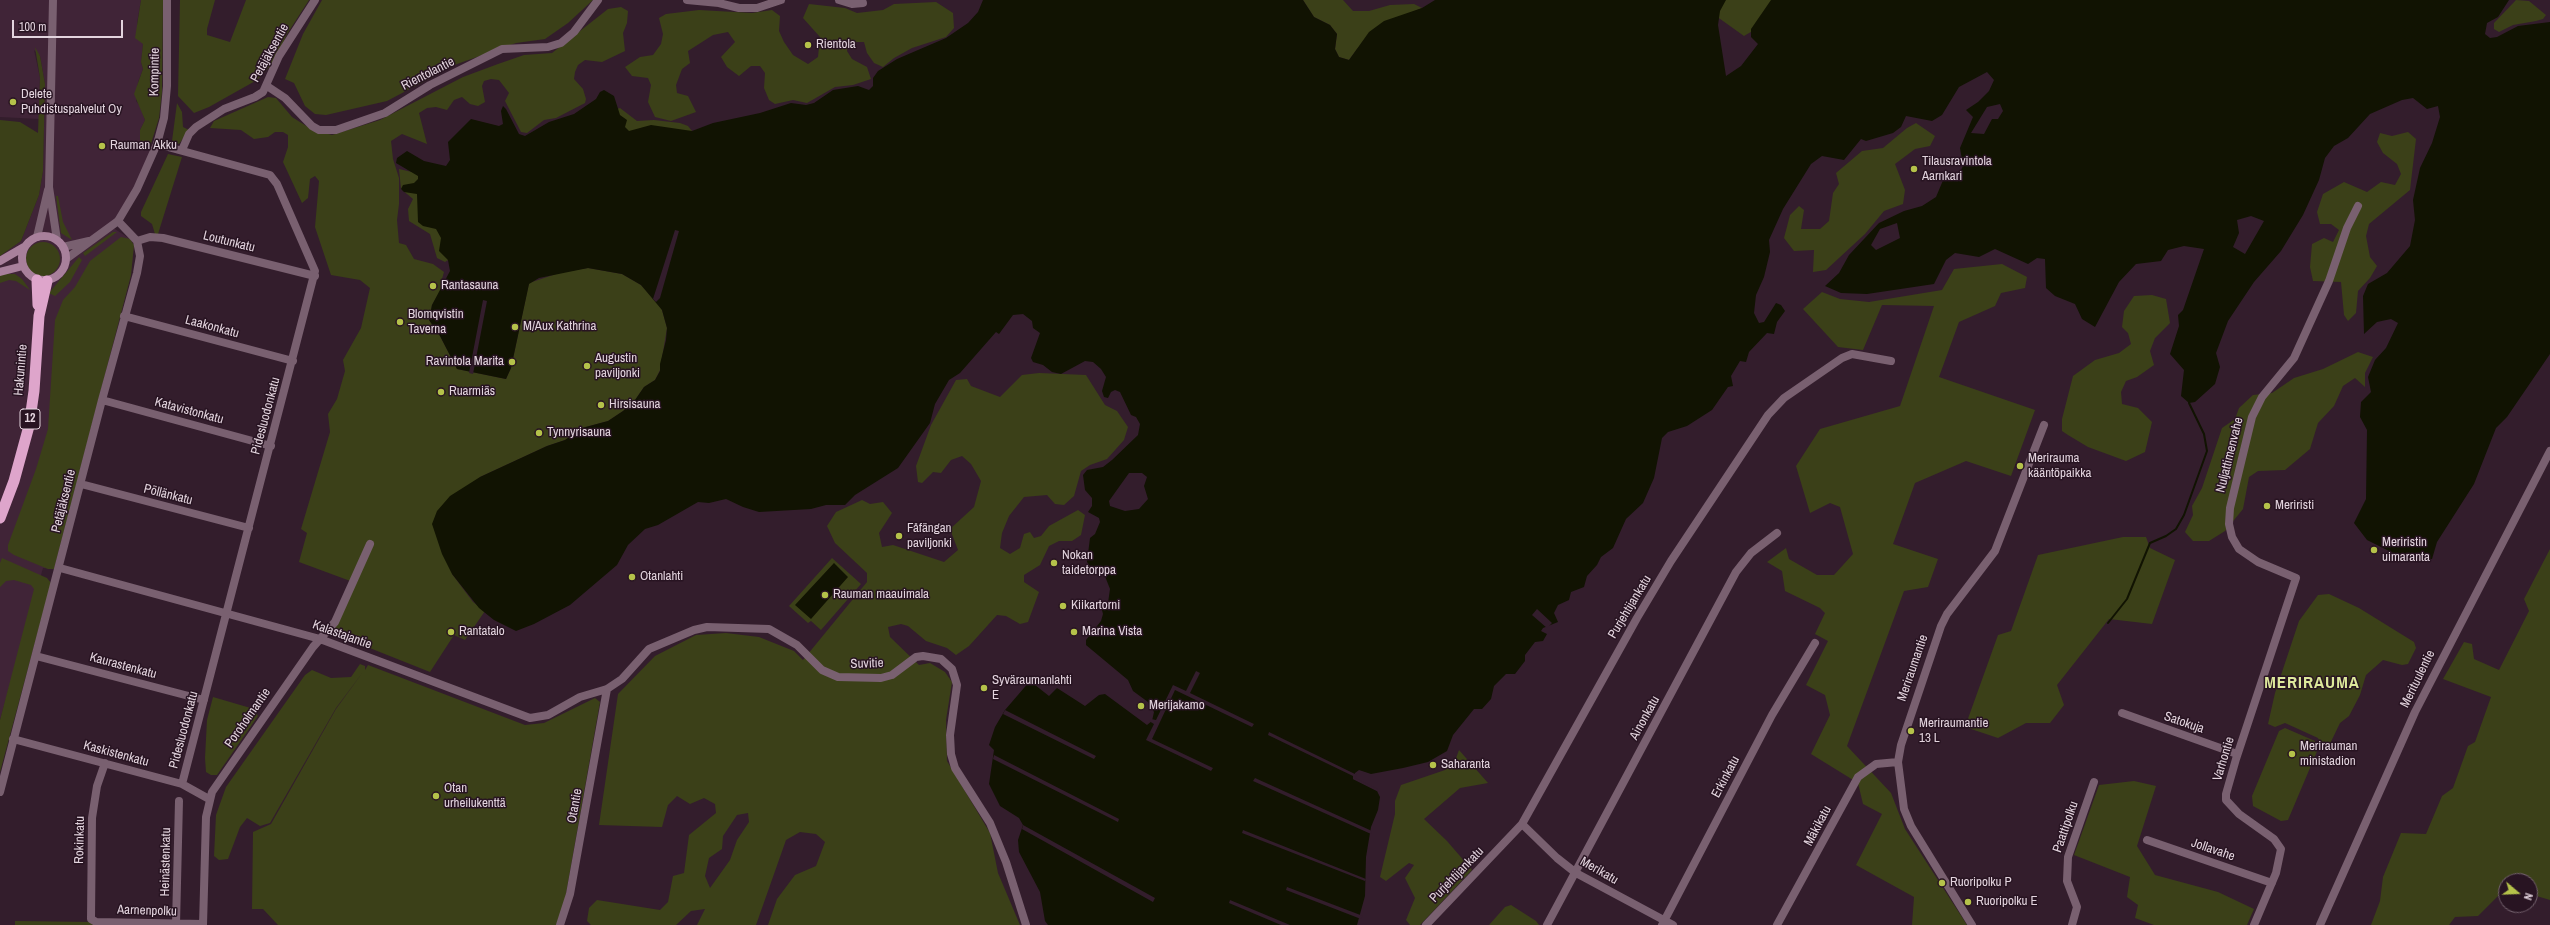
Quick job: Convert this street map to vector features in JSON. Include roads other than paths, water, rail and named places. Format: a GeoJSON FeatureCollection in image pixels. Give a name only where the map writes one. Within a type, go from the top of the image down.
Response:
{"type":"FeatureCollection","features":[{"type":"Feature","properties":{"kind":"highway","name":"Hakunintie"},"geometry":{"type":"LineString","coordinates":[[0,518],[14,481],[29,426],[34,391],[42,280]]}},
{"type":"Feature","properties":{"kind":"main road"},"geometry":{"type":"LineString","coordinates":[[0,261],[24,247],[37,237],[44,236],[57,240],[63,247],[66,259],[60,274],[42,280],[31,277],[23,266],[21,260],[24,247]]}},
{"type":"Feature","properties":{"kind":"main road"},"geometry":{"type":"LineString","coordinates":[[0,272],[23,266]]}},
{"type":"Feature","properties":{"kind":"street"},"geometry":{"type":"LineString","coordinates":[[53,0],[49,187],[57,240]]}},
{"type":"Feature","properties":{"kind":"street","name":"Kompintie"},"geometry":{"type":"LineString","coordinates":[[157,144],[164,118],[168,86],[167,0]]}},
{"type":"Feature","properties":{"kind":"street","name":"Petäjäksentie"},"geometry":{"type":"LineString","coordinates":[[182,150],[189,134],[196,127],[224,108],[255,97],[263,92],[267,86],[269,75],[279,56],[315,0]]}},
{"type":"Feature","properties":{"kind":"street","name":"Rientolantie"},"geometry":{"type":"LineString","coordinates":[[267,86],[285,98],[312,126],[319,130],[336,130],[385,113],[430,85],[502,50],[548,48],[561,43],[574,32],[598,0]]}},
{"type":"Feature","properties":{"kind":"street"},"geometry":{"type":"LineString","coordinates":[[687,0],[719,3],[739,8],[757,8],[781,0]]}},
{"type":"Feature","properties":{"kind":"street"},"geometry":{"type":"LineString","coordinates":[[839,0],[852,4],[863,3]]}},
{"type":"Feature","properties":{"kind":"street"},"geometry":{"type":"LineString","coordinates":[[66,259],[118,221],[137,189],[157,144],[265,173],[274,179],[315,271],[315,276]]}},
{"type":"Feature","properties":{"kind":"street"},"geometry":{"type":"LineString","coordinates":[[37,237],[49,187]]}},
{"type":"Feature","properties":{"kind":"street","name":"Nuljattimenvahe"},"geometry":{"type":"LineString","coordinates":[[2296,578],[2258,562],[2239,548],[2232,537],[2228,524],[2230,508],[2252,417],[2262,397],[2294,358],[2329,281],[2347,228],[2358,206]]}},
{"type":"Feature","properties":{"kind":"street"},"geometry":{"type":"LineString","coordinates":[[118,221],[137,241]]}},
{"type":"Feature","properties":{"kind":"street","name":"Loutunkatu"},"geometry":{"type":"LineString","coordinates":[[137,241],[150,237],[163,238],[315,276]]}},
{"type":"Feature","properties":{"kind":"street"},"geometry":{"type":"LineString","coordinates":[[63,247],[90,241]]}},
{"type":"Feature","properties":{"kind":"street","name":"Petäjäksentie"},"geometry":{"type":"LineString","coordinates":[[0,792],[60,568],[124,316],[137,273],[140,256],[137,241]]}},
{"type":"Feature","properties":{"kind":"street","name":"Pidesluodonkatu"},"geometry":{"type":"LineString","coordinates":[[182,784],[315,276]]}},
{"type":"Feature","properties":{"kind":"street","name":"Laakonkatu"},"geometry":{"type":"LineString","coordinates":[[124,316],[293,361]]}},
{"type":"Feature","properties":{"kind":"street","name":"Purjehtijankatu"},"geometry":{"type":"LineString","coordinates":[[1426,925],[1522,824],[1637,618],[1768,415],[1784,398],[1842,358],[1852,354],[1892,361]]}},
{"type":"Feature","properties":{"kind":"street","name":"Katavistonkatu"},"geometry":{"type":"LineString","coordinates":[[102,400],[271,446]]}},
{"type":"Feature","properties":{"kind":"street","name":"Meriraumantie"},"geometry":{"type":"LineString","coordinates":[[1972,925],[1911,826],[1903,802],[1898,762],[1903,738],[1941,626],[1947,614],[1995,551],[2044,425]]}},
{"type":"Feature","properties":{"kind":"street","name":"Merituulentie"},"geometry":{"type":"LineString","coordinates":[[2320,925],[2424,692],[2550,450]]}},
{"type":"Feature","properties":{"kind":"street","name":"Pöllänkatu"},"geometry":{"type":"LineString","coordinates":[[81,484],[249,528]]}},
{"type":"Feature","properties":{"kind":"street","name":"Ainonkatu"},"geometry":{"type":"LineString","coordinates":[[1547,925],[1736,572],[1751,553],[1777,533]]}},
{"type":"Feature","properties":{"kind":"street","name":"Poroholmantie"},"geometry":{"type":"LineString","coordinates":[[203,925],[206,817],[209,799],[256,727],[320,639],[335,622],[370,544]]}},
{"type":"Feature","properties":{"kind":"street","name":"Kalastajantie"},"geometry":{"type":"LineString","coordinates":[[60,568],[320,639],[530,718],[548,715],[580,697],[607,689]]}},
{"type":"Feature","properties":{"kind":"street","name":"Varhontie"},"geometry":{"type":"LineString","coordinates":[[2254,925],[2281,860],[2282,849],[2279,844],[2239,814],[2226,800],[2237,754],[2296,578]]}},
{"type":"Feature","properties":{"kind":"street","name":"Suvitie"},"geometry":{"type":"LineString","coordinates":[[607,689],[622,679],[649,649],[687,632],[707,627],[769,629],[797,645],[822,670],[838,677],[881,678],[892,675],[916,657],[923,656],[941,659],[952,669],[957,685],[950,735],[951,754],[955,768],[990,824],[1006,862],[1026,925]]}},
{"type":"Feature","properties":{"kind":"street","name":"Erkinkatu"},"geometry":{"type":"LineString","coordinates":[[1663,923],[1772,715],[1815,643]]}},
{"type":"Feature","properties":{"kind":"street","name":"Kaurastenkatu"},"geometry":{"type":"LineString","coordinates":[[36,656],[204,700]]}},
{"type":"Feature","properties":{"kind":"street","name":"Otantie"},"geometry":{"type":"LineString","coordinates":[[560,925],[572,888],[607,689]]}},
{"type":"Feature","properties":{"kind":"street","name":"Satokuja"},"geometry":{"type":"LineString","coordinates":[[2122,713],[2237,754]]}},
{"type":"Feature","properties":{"kind":"street","name":"Kaskistenkatu"},"geometry":{"type":"LineString","coordinates":[[13,739],[182,784],[209,799]]}},
{"type":"Feature","properties":{"kind":"street","name":"Mäkikatu"},"geometry":{"type":"LineString","coordinates":[[1777,925],[1858,777],[1876,764],[1898,762]]}},
{"type":"Feature","properties":{"kind":"street","name":"Rokinkatu"},"geometry":{"type":"LineString","coordinates":[[91,920],[92,818],[97,786],[105,763]]}},
{"type":"Feature","properties":{"kind":"street","name":"Paattipolku"},"geometry":{"type":"LineString","coordinates":[[2072,925],[2077,907],[2067,881],[2068,857],[2094,782]]}},
{"type":"Feature","properties":{"kind":"street","name":"Heinästenkatu"},"geometry":{"type":"LineString","coordinates":[[176,924],[179,801]]}},
{"type":"Feature","properties":{"kind":"street","name":"Merikatu"},"geometry":{"type":"LineString","coordinates":[[1522,824],[1557,858],[1576,873],[1663,923],[1672,925]]}},
{"type":"Feature","properties":{"kind":"street","name":"Jollavahe"},"geometry":{"type":"LineString","coordinates":[[2147,840],[2272,883]]}},
{"type":"Feature","properties":{"kind":"street","name":"Aarnenpolku"},"geometry":{"type":"LineString","coordinates":[[91,920],[96,922],[203,925]]}},
{"type":"Feature","properties":{"kind":"waterway"},"geometry":{"type":"LineString","coordinates":[[2108,623],[2127,599],[2150,543],[2166,536],[2176,529],[2184,515],[2207,451],[2204,434],[2189,403]]}},
{"type":"Feature","properties":{"kind":"place","name":"Rientola"},"geometry":{"type":"Point","coordinates":[808,45]}},
{"type":"Feature","properties":{"kind":"place","name":"Delete Puhdistuspalvelut Oy"},"geometry":{"type":"Point","coordinates":[13,102]}},
{"type":"Feature","properties":{"kind":"place","name":"Rauman Akku"},"geometry":{"type":"Point","coordinates":[102,146]}},
{"type":"Feature","properties":{"kind":"place","name":"Tilausravintola Aarnkari"},"geometry":{"type":"Point","coordinates":[1914,169]}},
{"type":"Feature","properties":{"kind":"place","name":"Rantasauna"},"geometry":{"type":"Point","coordinates":[433,286]}},
{"type":"Feature","properties":{"kind":"place","name":"Blomqvistin Taverna"},"geometry":{"type":"Point","coordinates":[400,322]}},
{"type":"Feature","properties":{"kind":"place","name":"M/Aux Kathrina"},"geometry":{"type":"Point","coordinates":[515,327]}},
{"type":"Feature","properties":{"kind":"place","name":"Ravintola Marita"},"geometry":{"type":"Point","coordinates":[512,362]}},
{"type":"Feature","properties":{"kind":"place","name":"Augustin paviljonki"},"geometry":{"type":"Point","coordinates":[587,366]}},
{"type":"Feature","properties":{"kind":"place","name":"Ruarmiäs"},"geometry":{"type":"Point","coordinates":[441,392]}},
{"type":"Feature","properties":{"kind":"place","name":"Hirsisauna"},"geometry":{"type":"Point","coordinates":[601,405]}},
{"type":"Feature","properties":{"kind":"place","name":"Tynnyrisauna"},"geometry":{"type":"Point","coordinates":[539,433]}},
{"type":"Feature","properties":{"kind":"place","name":"Merirauma kääntöpaikka"},"geometry":{"type":"Point","coordinates":[2020,466]}},
{"type":"Feature","properties":{"kind":"place","name":"Meriristi"},"geometry":{"type":"Point","coordinates":[2267,506]}},
{"type":"Feature","properties":{"kind":"place","name":"Fåfängan paviljonki"},"geometry":{"type":"Point","coordinates":[899,536]}},
{"type":"Feature","properties":{"kind":"place","name":"Meriristin uimaranta"},"geometry":{"type":"Point","coordinates":[2374,550]}},
{"type":"Feature","properties":{"kind":"place","name":"Nokan taidetorppa"},"geometry":{"type":"Point","coordinates":[1054,563]}},
{"type":"Feature","properties":{"kind":"place","name":"Otanlahti"},"geometry":{"type":"Point","coordinates":[632,577]}},
{"type":"Feature","properties":{"kind":"place","name":"Rauman maauimala"},"geometry":{"type":"Point","coordinates":[825,595]}},
{"type":"Feature","properties":{"kind":"place","name":"Kiikartorni"},"geometry":{"type":"Point","coordinates":[1063,606]}},
{"type":"Feature","properties":{"kind":"place","name":"Rantatalo"},"geometry":{"type":"Point","coordinates":[451,632]}},
{"type":"Feature","properties":{"kind":"place","name":"Marina Vista"},"geometry":{"type":"Point","coordinates":[1074,632]}},
{"type":"Feature","properties":{"kind":"place","name":"Syväraumanlahti E"},"geometry":{"type":"Point","coordinates":[984,688]}},
{"type":"Feature","properties":{"kind":"place","name":"Merijakamo"},"geometry":{"type":"Point","coordinates":[1141,706]}},
{"type":"Feature","properties":{"kind":"place","name":"Meriraumantie 13 L"},"geometry":{"type":"Point","coordinates":[1911,731]}},
{"type":"Feature","properties":{"kind":"place","name":"Merirauman ministadion"},"geometry":{"type":"Point","coordinates":[2292,754]}},
{"type":"Feature","properties":{"kind":"place","name":"Saharanta"},"geometry":{"type":"Point","coordinates":[1433,765]}},
{"type":"Feature","properties":{"kind":"place","name":"Otan urheilukenttä"},"geometry":{"type":"Point","coordinates":[436,796]}},
{"type":"Feature","properties":{"kind":"place","name":"Ruoripolku P"},"geometry":{"type":"Point","coordinates":[1942,883]}},
{"type":"Feature","properties":{"kind":"place","name":"Ruoripolku E"},"geometry":{"type":"Point","coordinates":[1968,902]}},
{"type":"Feature","properties":{"kind":"district","name":"MERIRAUMA"},"geometry":{"type":"Point","coordinates":[2312,683]}}]}
